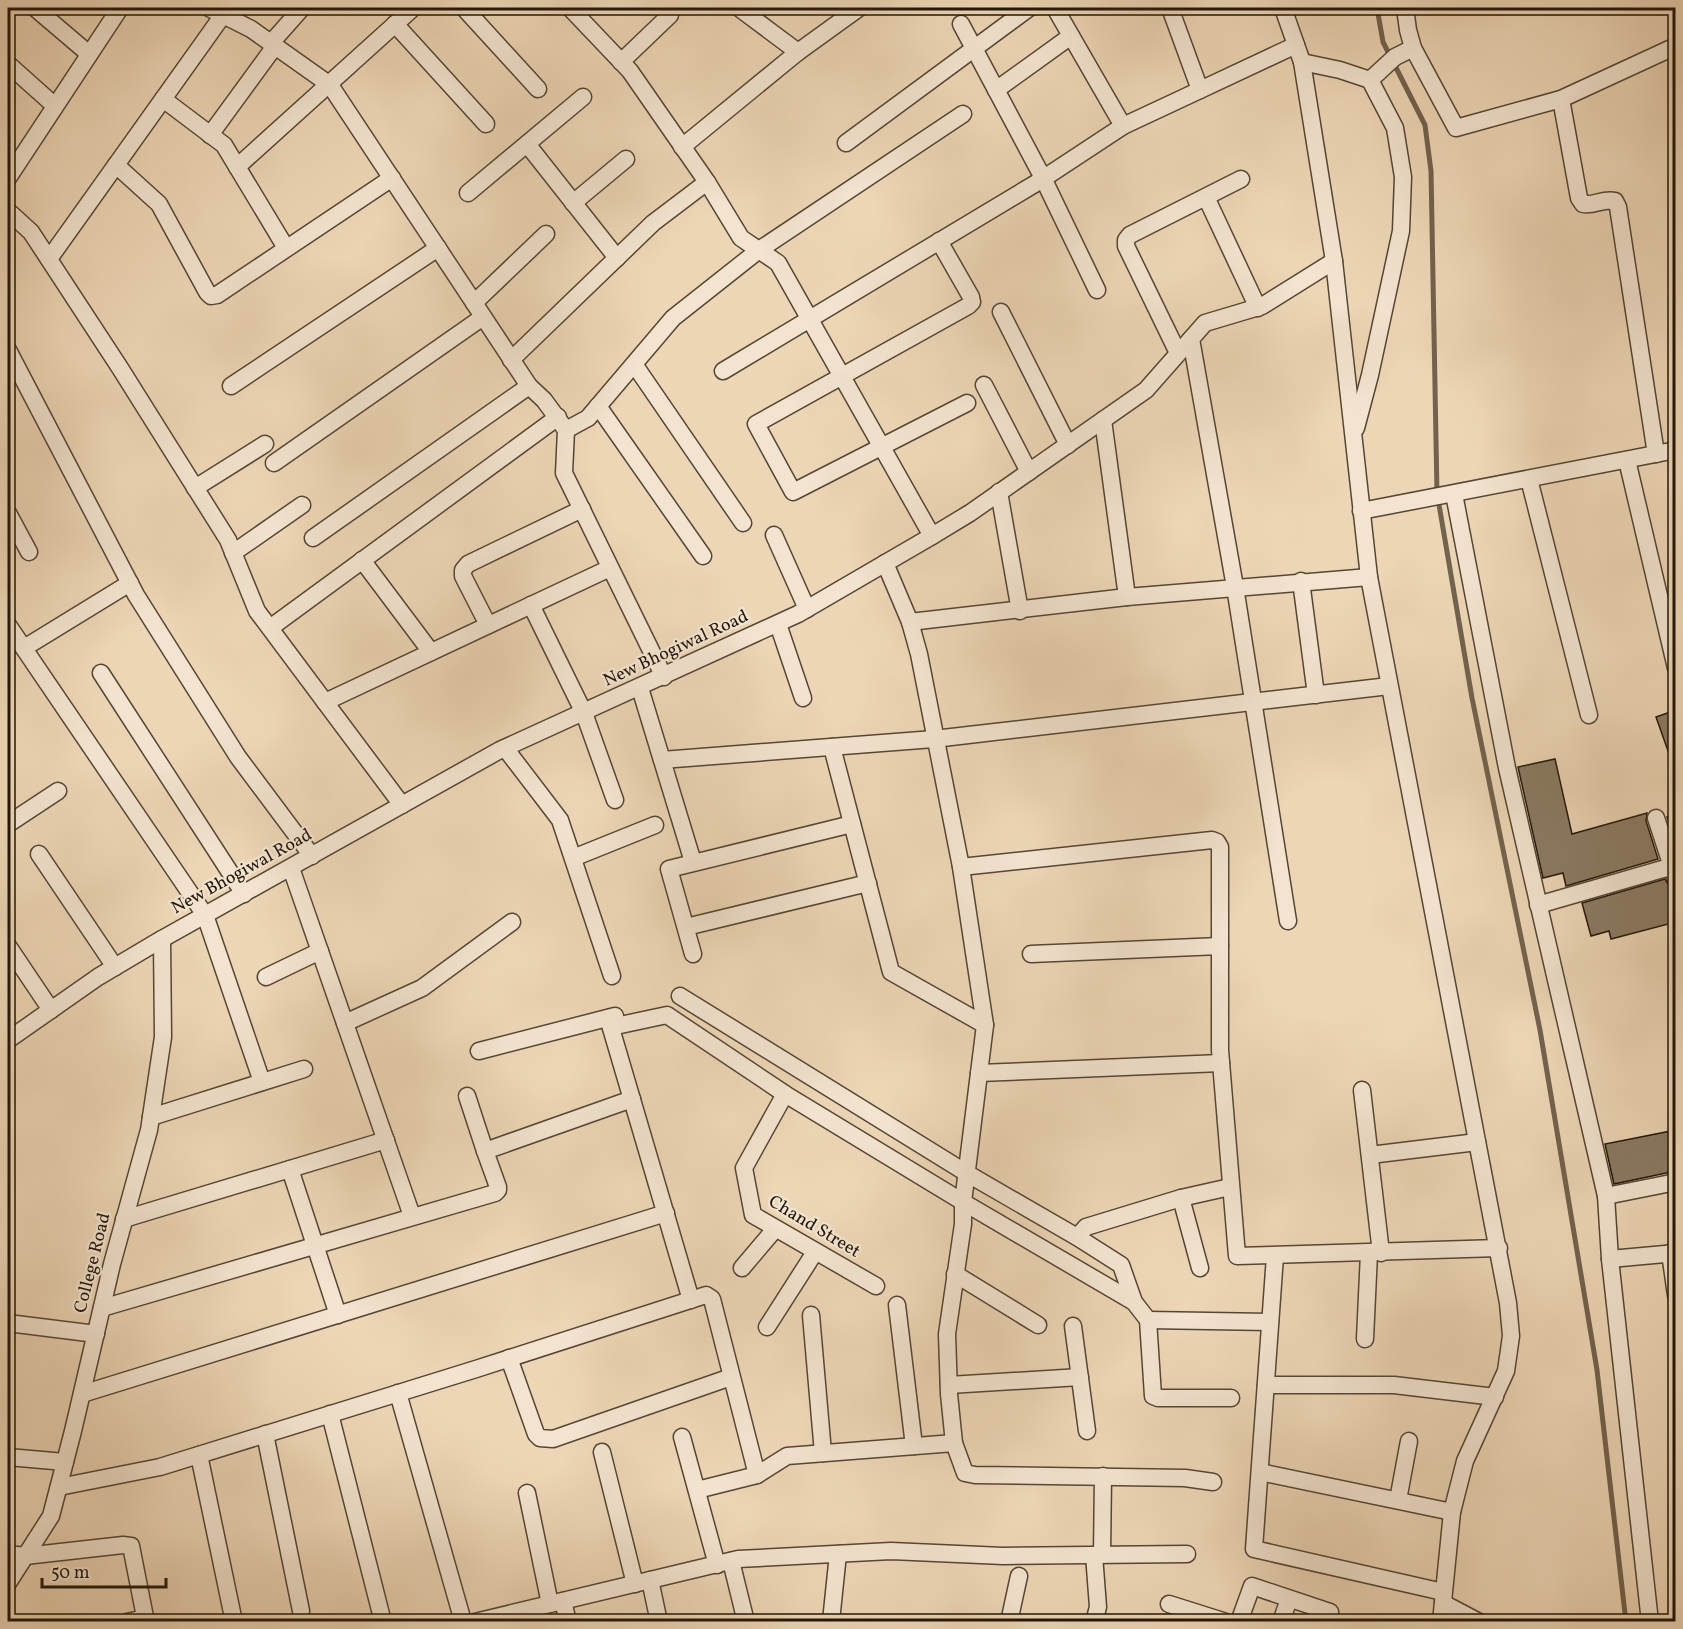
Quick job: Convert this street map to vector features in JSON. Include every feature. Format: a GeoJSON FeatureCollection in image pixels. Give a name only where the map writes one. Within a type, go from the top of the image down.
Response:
{"type":"FeatureCollection","features":[{"type":"Feature","properties":{"kind":"street"},"geometry":{"type":"LineString","coordinates":[[35,8],[89,54]]}},
{"type":"Feature","properties":{"kind":"street"},"geometry":{"type":"LineString","coordinates":[[8,178],[13,157],[55,105],[120,8]]}},
{"type":"Feature","properties":{"kind":"street"},"geometry":{"type":"LineString","coordinates":[[210,135],[273,44],[302,8]]}},
{"type":"Feature","properties":{"kind":"street"},"geometry":{"type":"LineString","coordinates":[[237,167],[413,8]]}},
{"type":"Feature","properties":{"kind":"street"},"geometry":{"type":"LineString","coordinates":[[464,8],[538,90]]}},
{"type":"Feature","properties":{"kind":"street"},"geometry":{"type":"LineString","coordinates":[[570,8],[630,71],[707,182],[741,238],[778,262],[932,536]]}},
{"type":"Feature","properties":{"kind":"street"},"geometry":{"type":"LineString","coordinates":[[739,8],[798,52]]}},
{"type":"Feature","properties":{"kind":"street"},"geometry":{"type":"LineString","coordinates":[[682,147],[798,52],[859,8]]}},
{"type":"Feature","properties":{"kind":"street"},"geometry":{"type":"LineString","coordinates":[[846,143],[1029,8]]}},
{"type":"Feature","properties":{"kind":"street"},"geometry":{"type":"LineString","coordinates":[[1055,8],[1123,126]]}},
{"type":"Feature","properties":{"kind":"street"},"geometry":{"type":"LineString","coordinates":[[1170,8],[1200,90]]}},
{"type":"Feature","properties":{"kind":"street"},"geometry":{"type":"LineString","coordinates":[[1283,8],[1302,62],[1334,261],[1369,577],[1508,1303],[1511,1336],[1506,1371],[1465,1461],[1452,1512],[1441,1622]]}},
{"type":"Feature","properties":{"kind":"street"},"geometry":{"type":"LineString","coordinates":[[1405,8],[1413,48],[1454,126],[1459,128],[1561,99],[1676,46]]}},
{"type":"Feature","properties":{"kind":"street"},"geometry":{"type":"LineString","coordinates":[[49,259],[163,99],[214,10],[251,29],[330,84],[511,360],[529,386],[544,400],[562,424],[564,473],[663,677]]}},
{"type":"Feature","properties":{"kind":"street"},"geometry":{"type":"LineString","coordinates":[[621,62],[670,15]]}},
{"type":"Feature","properties":{"kind":"street"},"geometry":{"type":"LineString","coordinates":[[395,24],[486,124]]}},
{"type":"Feature","properties":{"kind":"street"},"geometry":{"type":"LineString","coordinates":[[961,24],[1043,178],[1097,290]]}},
{"type":"Feature","properties":{"kind":"street"},"geometry":{"type":"LineString","coordinates":[[996,90],[1071,36]]}},
{"type":"Feature","properties":{"kind":"street"},"geometry":{"type":"LineString","coordinates":[[723,371],[1043,178],[1123,126],[1296,45]]}},
{"type":"Feature","properties":{"kind":"street"},"geometry":{"type":"LineString","coordinates":[[1370,80],[1395,57],[1413,48]]}},
{"type":"Feature","properties":{"kind":"street"},"geometry":{"type":"LineString","coordinates":[[1302,62],[1370,80],[1395,128],[1403,177],[1401,231],[1370,375],[1354,436]]}},
{"type":"Feature","properties":{"kind":"street"},"geometry":{"type":"LineString","coordinates":[[8,64],[55,105]]}},
{"type":"Feature","properties":{"kind":"street"},"geometry":{"type":"LineString","coordinates":[[468,193],[583,97]]}},
{"type":"Feature","properties":{"kind":"street"},"geometry":{"type":"LineString","coordinates":[[163,99],[224,145],[286,248]]}},
{"type":"Feature","properties":{"kind":"street"},"geometry":{"type":"LineString","coordinates":[[1561,99],[1579,198],[1583,204],[1592,205],[1608,199],[1615,201],[1618,207],[1656,454]]}},
{"type":"Feature","properties":{"kind":"street"},"geometry":{"type":"LineString","coordinates":[[270,628],[362,561],[562,424],[588,418],[673,318],[759,250],[963,114]]}},
{"type":"Feature","properties":{"kind":"street"},"geometry":{"type":"LineString","coordinates":[[527,144],[617,258]]}},
{"type":"Feature","properties":{"kind":"street"},"geometry":{"type":"LineString","coordinates":[[573,202],[626,159]]}},
{"type":"Feature","properties":{"kind":"street"},"geometry":{"type":"LineString","coordinates":[[116,165],[159,204],[211,296],[217,295],[392,178]]}},
{"type":"Feature","properties":{"kind":"street"},"geometry":{"type":"LineString","coordinates":[[1178,353],[1126,246],[1126,240],[1241,179]]}},
{"type":"Feature","properties":{"kind":"street"},"geometry":{"type":"LineString","coordinates":[[511,360],[653,223],[707,182]]}},
{"type":"Feature","properties":{"kind":"street"},"geometry":{"type":"LineString","coordinates":[[1206,197],[1258,308]]}},
{"type":"Feature","properties":{"kind":"street"},"geometry":{"type":"LineString","coordinates":[[8,211],[31,232],[228,540],[257,611],[402,805]]}},
{"type":"Feature","properties":{"kind":"street"},"geometry":{"type":"LineString","coordinates":[[474,303],[546,234]]}},
{"type":"Feature","properties":{"kind":"street"},"geometry":{"type":"LineString","coordinates":[[939,241],[972,302],[756,424],[793,492],[967,403]]}},
{"type":"Feature","properties":{"kind":"street"},"geometry":{"type":"LineString","coordinates":[[231,386],[438,248]]}},
{"type":"Feature","properties":{"kind":"street","name":"New Bhogiwal Road"},"geometry":{"type":"LineString","coordinates":[[8,1040],[115,967],[162,939],[505,748],[778,624],[932,536],[970,513],[1146,390],[1205,323],[1258,308],[1334,261]]}},
{"type":"Feature","properties":{"kind":"street"},"geometry":{"type":"LineString","coordinates":[[1001,312],[1068,445]]}},
{"type":"Feature","properties":{"kind":"street"},"geometry":{"type":"LineString","coordinates":[[274,463],[483,317]]}},
{"type":"Feature","properties":{"kind":"street"},"geometry":{"type":"LineString","coordinates":[[1191,339],[1235,587],[1288,921]]}},
{"type":"Feature","properties":{"kind":"street"},"geometry":{"type":"LineString","coordinates":[[8,350],[130,583],[238,757],[312,856]]}},
{"type":"Feature","properties":{"kind":"street"},"geometry":{"type":"LineString","coordinates":[[634,364],[742,523]]}},
{"type":"Feature","properties":{"kind":"street"},"geometry":{"type":"LineString","coordinates":[[984,385],[1029,472]]}},
{"type":"Feature","properties":{"kind":"street"},"geometry":{"type":"LineString","coordinates":[[313,538],[529,386]]}},
{"type":"Feature","properties":{"kind":"street"},"geometry":{"type":"LineString","coordinates":[[598,406],[703,556]]}},
{"type":"Feature","properties":{"kind":"street"},"geometry":{"type":"LineString","coordinates":[[1103,420],[1126,597]]}},
{"type":"Feature","properties":{"kind":"street"},"geometry":{"type":"LineString","coordinates":[[195,488],[265,444]]}},
{"type":"Feature","properties":{"kind":"street"},"geometry":{"type":"LineString","coordinates":[[1361,511],[1676,450]]}},
{"type":"Feature","properties":{"kind":"street"},"geometry":{"type":"LineString","coordinates":[[1627,460],[1676,668]]}},
{"type":"Feature","properties":{"kind":"street"},"geometry":{"type":"LineString","coordinates":[[1529,479],[1589,715]]}},
{"type":"Feature","properties":{"kind":"street"},"geometry":{"type":"LineString","coordinates":[[999,492],[1020,610]]}},
{"type":"Feature","properties":{"kind":"street"},"geometry":{"type":"LineString","coordinates":[[1444,495],[1606,1196],[1610,1259],[1650,1622]]}},
{"type":"Feature","properties":{"kind":"street"},"geometry":{"type":"LineString","coordinates":[[233,553],[302,505]]}},
{"type":"Feature","properties":{"kind":"street"},"geometry":{"type":"LineString","coordinates":[[488,625],[463,576],[463,570],[468,564],[582,509]]}},
{"type":"Feature","properties":{"kind":"street"},"geometry":{"type":"LineString","coordinates":[[8,513],[30,552]]}},
{"type":"Feature","properties":{"kind":"street"},"geometry":{"type":"LineString","coordinates":[[774,535],[807,609]]}},
{"type":"Feature","properties":{"kind":"street"},"geometry":{"type":"LineString","coordinates":[[362,561],[431,652]]}},
{"type":"Feature","properties":{"kind":"street"},"geometry":{"type":"LineString","coordinates":[[885,563],[910,622],[919,654],[961,867],[985,1025],[963,1202],[963,1224],[947,1334],[954,1443],[965,1473],[975,1475],[1185,1478],[1213,1482]]}},
{"type":"Feature","properties":{"kind":"street"},"geometry":{"type":"LineString","coordinates":[[325,702],[610,568]]}},
{"type":"Feature","properties":{"kind":"street"},"geometry":{"type":"LineString","coordinates":[[910,622],[1126,597],[1369,577]]}},
{"type":"Feature","properties":{"kind":"street"},"geometry":{"type":"LineString","coordinates":[[1301,581],[1317,695]]}},
{"type":"Feature","properties":{"kind":"street"},"geometry":{"type":"LineString","coordinates":[[24,648],[130,583]]}},
{"type":"Feature","properties":{"kind":"street"},"geometry":{"type":"LineString","coordinates":[[531,605],[584,713],[615,800]]}},
{"type":"Feature","properties":{"kind":"street"},"geometry":{"type":"LineString","coordinates":[[778,624],[803,698]]}},
{"type":"Feature","properties":{"kind":"street"},"geometry":{"type":"LineString","coordinates":[[8,625],[205,915],[262,1082]]}},
{"type":"Feature","properties":{"kind":"street"},"geometry":{"type":"LineString","coordinates":[[101,673],[244,894]]}},
{"type":"Feature","properties":{"kind":"street"},"geometry":{"type":"LineString","coordinates":[[662,760],[934,739],[1389,686]]}},
{"type":"Feature","properties":{"kind":"street"},"geometry":{"type":"LineString","coordinates":[[640,688],[693,862]]}},
{"type":"Feature","properties":{"kind":"street"},"geometry":{"type":"LineString","coordinates":[[832,747],[891,972],[985,1025]]}},
{"type":"Feature","properties":{"kind":"street"},"geometry":{"type":"LineString","coordinates":[[505,748],[560,820],[612,976]]}},
{"type":"Feature","properties":{"kind":"street"},"geometry":{"type":"LineString","coordinates":[[8,824],[58,791]]}},
{"type":"Feature","properties":{"kind":"street"},"geometry":{"type":"LineString","coordinates":[[1538,905],[1674,871],[1656,818]]}},
{"type":"Feature","properties":{"kind":"street"},"geometry":{"type":"LineString","coordinates":[[693,954],[669,869],[852,824]]}},
{"type":"Feature","properties":{"kind":"street"},"geometry":{"type":"LineString","coordinates":[[573,858],[655,825]]}},
{"type":"Feature","properties":{"kind":"street"},"geometry":{"type":"LineString","coordinates":[[961,867],[1212,840],[1217,842],[1220,847],[1221,1063],[1237,1256],[1499,1248]]}},
{"type":"Feature","properties":{"kind":"street"},"geometry":{"type":"LineString","coordinates":[[39,854],[115,967]]}},
{"type":"Feature","properties":{"kind":"street"},"geometry":{"type":"LineString","coordinates":[[291,868],[412,1216]]}},
{"type":"Feature","properties":{"kind":"street"},"geometry":{"type":"LineString","coordinates":[[686,927],[868,883]]}},
{"type":"Feature","properties":{"kind":"street"},"geometry":{"type":"LineString","coordinates":[[345,1023],[422,988],[512,922]]}},
{"type":"Feature","properties":{"kind":"street","name":"College Road"},"geometry":{"type":"LineString","coordinates":[[8,1583],[51,1516],[151,1118],[163,1037],[162,939]]}},
{"type":"Feature","properties":{"kind":"street"},"geometry":{"type":"LineString","coordinates":[[8,946],[51,1010]]}},
{"type":"Feature","properties":{"kind":"street"},"geometry":{"type":"LineString","coordinates":[[1031,954],[1220,946]]}},
{"type":"Feature","properties":{"kind":"street"},"geometry":{"type":"LineString","coordinates":[[266,977],[320,951]]}},
{"type":"Feature","properties":{"kind":"street"},"geometry":{"type":"LineString","coordinates":[[680,996],[968,1174],[1121,1265],[1134,1302],[1148,1320],[1154,1396],[1158,1398],[1231,1398]]}},
{"type":"Feature","properties":{"kind":"street"},"geometry":{"type":"LineString","coordinates":[[479,1051],[611,1020],[667,1015],[785,1094],[1134,1302]]}},
{"type":"Feature","properties":{"kind":"street"},"geometry":{"type":"LineString","coordinates":[[611,1020],[691,1300]]}},
{"type":"Feature","properties":{"kind":"street"},"geometry":{"type":"LineString","coordinates":[[979,1073],[1221,1063]]}},
{"type":"Feature","properties":{"kind":"street"},"geometry":{"type":"LineString","coordinates":[[151,1118],[304,1069]]}},
{"type":"Feature","properties":{"kind":"street"},"geometry":{"type":"LineString","coordinates":[[1362,1090],[1370,1155],[1375,1253],[1365,1339]]}},
{"type":"Feature","properties":{"kind":"street","name":"Chand Street"},"geometry":{"type":"LineString","coordinates":[[785,1094],[744,1168],[753,1215],[876,1286]]}},
{"type":"Feature","properties":{"kind":"street"},"geometry":{"type":"LineString","coordinates":[[102,1308],[495,1193],[498,1190],[467,1096]]}},
{"type":"Feature","properties":{"kind":"street"},"geometry":{"type":"LineString","coordinates":[[485,1151],[632,1100]]}},
{"type":"Feature","properties":{"kind":"street"},"geometry":{"type":"LineString","coordinates":[[124,1219],[386,1140]]}},
{"type":"Feature","properties":{"kind":"street"},"geometry":{"type":"LineString","coordinates":[[1370,1155],[1477,1142]]}},
{"type":"Feature","properties":{"kind":"street"},"geometry":{"type":"LineString","coordinates":[[290,1169],[338,1315]]}},
{"type":"Feature","properties":{"kind":"street"},"geometry":{"type":"LineString","coordinates":[[1606,1196],[1676,1182]]}},
{"type":"Feature","properties":{"kind":"street"},"geometry":{"type":"LineString","coordinates":[[1077,1237],[1086,1227],[1181,1198],[1230,1186]]}},
{"type":"Feature","properties":{"kind":"street"},"geometry":{"type":"LineString","coordinates":[[1181,1198],[1200,1268]]}},
{"type":"Feature","properties":{"kind":"street"},"geometry":{"type":"LineString","coordinates":[[82,1394],[666,1213]]}},
{"type":"Feature","properties":{"kind":"street"},"geometry":{"type":"LineString","coordinates":[[742,1268],[775,1228]]}},
{"type":"Feature","properties":{"kind":"street"},"geometry":{"type":"LineString","coordinates":[[767,1327],[815,1251]]}},
{"type":"Feature","properties":{"kind":"street"},"geometry":{"type":"LineString","coordinates":[[1087,1275],[1101,1253]]}},
{"type":"Feature","properties":{"kind":"street"},"geometry":{"type":"LineString","coordinates":[[1610,1259],[1673,1253],[1676,1295]]}},
{"type":"Feature","properties":{"kind":"street"},"geometry":{"type":"LineString","coordinates":[[1275,1256],[1254,1549],[1443,1598],[1479,1622]]}},
{"type":"Feature","properties":{"kind":"street"},"geometry":{"type":"LineString","coordinates":[[956,1274],[1038,1325]]}},
{"type":"Feature","properties":{"kind":"street"},"geometry":{"type":"LineString","coordinates":[[59,1487],[160,1467],[509,1359],[706,1295],[712,1299],[758,1475]]}},
{"type":"Feature","properties":{"kind":"street"},"geometry":{"type":"LineString","coordinates":[[897,1305],[914,1446]]}},
{"type":"Feature","properties":{"kind":"street"},"geometry":{"type":"LineString","coordinates":[[811,1315],[823,1453]]}},
{"type":"Feature","properties":{"kind":"street"},"geometry":{"type":"LineString","coordinates":[[1148,1320],[1270,1322]]}},
{"type":"Feature","properties":{"kind":"street"},"geometry":{"type":"LineString","coordinates":[[8,1323],[96,1334]]}},
{"type":"Feature","properties":{"kind":"street"},"geometry":{"type":"LineString","coordinates":[[1073,1326],[1087,1431]]}},
{"type":"Feature","properties":{"kind":"street"},"geometry":{"type":"LineString","coordinates":[[509,1359],[536,1434],[540,1438],[553,1439],[731,1377]]}},
{"type":"Feature","properties":{"kind":"street"},"geometry":{"type":"LineString","coordinates":[[949,1385],[1080,1377]]}},
{"type":"Feature","properties":{"kind":"street"},"geometry":{"type":"LineString","coordinates":[[1266,1385],[1394,1385],[1495,1397]]}},
{"type":"Feature","properties":{"kind":"street"},"geometry":{"type":"LineString","coordinates":[[398,1393],[478,1620],[724,1563],[891,1551],[1003,1556],[1187,1554]]}},
{"type":"Feature","properties":{"kind":"street"},"geometry":{"type":"LineString","coordinates":[[330,1414],[383,1622]]}},
{"type":"Feature","properties":{"kind":"street"},"geometry":{"type":"LineString","coordinates":[[265,1434],[301,1611]]}},
{"type":"Feature","properties":{"kind":"street"},"geometry":{"type":"LineString","coordinates":[[682,1437],[697,1490],[746,1622]]}},
{"type":"Feature","properties":{"kind":"street"},"geometry":{"type":"LineString","coordinates":[[1398,1500],[1408,1441]]}},
{"type":"Feature","properties":{"kind":"street"},"geometry":{"type":"LineString","coordinates":[[697,1490],[758,1475],[787,1456],[954,1443]]}},
{"type":"Feature","properties":{"kind":"street"},"geometry":{"type":"LineString","coordinates":[[603,1452],[642,1582],[660,1622]]}},
{"type":"Feature","properties":{"kind":"street"},"geometry":{"type":"LineString","coordinates":[[199,1455],[234,1622]]}},
{"type":"Feature","properties":{"kind":"street"},"geometry":{"type":"LineString","coordinates":[[8,1457],[65,1462]]}},
{"type":"Feature","properties":{"kind":"street"},"geometry":{"type":"LineString","coordinates":[[1260,1472],[1452,1512]]}},
{"type":"Feature","properties":{"kind":"street"},"geometry":{"type":"LineString","coordinates":[[1094,1622],[1098,1607],[1098,1555],[1103,1476]]}},
{"type":"Feature","properties":{"kind":"street"},"geometry":{"type":"LineString","coordinates":[[527,1493],[556,1602],[568,1622]]}},
{"type":"Feature","properties":{"kind":"street"},"geometry":{"type":"LineString","coordinates":[[8,1554],[25,1556],[131,1546],[145,1620],[127,1622]]}},
{"type":"Feature","properties":{"kind":"street"},"geometry":{"type":"LineString","coordinates":[[832,1621],[838,1554]]}},
{"type":"Feature","properties":{"kind":"street"},"geometry":{"type":"LineString","coordinates":[[1009,1622],[1019,1576]]}},
{"type":"Feature","properties":{"kind":"street"},"geometry":{"type":"LineString","coordinates":[[1239,1622],[1252,1586],[1330,1612]]}},
{"type":"Feature","properties":{"kind":"street"},"geometry":{"type":"LineString","coordinates":[[1281,1622],[1289,1599]]}},
{"type":"Feature","properties":{"kind":"street"},"geometry":{"type":"LineString","coordinates":[[1169,1604],[1226,1622]]}},
{"type":"Feature","properties":{"kind":"building"},"geometry":{"type":"Polygon","coordinates":[[[1676,710],[1676,764],[1673,765],[1656,717],[1676,710]]]}},
{"type":"Feature","properties":{"kind":"building"},"geometry":{"type":"Polygon","coordinates":[[[1555,759],[1572,834],[1647,813],[1646,821],[1658,859],[1566,886],[1563,873],[1543,878],[1518,767],[1555,759]]]}},
{"type":"Feature","properties":{"kind":"building"},"geometry":{"type":"Polygon","coordinates":[[[1676,814],[1676,844],[1667,817],[1676,814]]]}},
{"type":"Feature","properties":{"kind":"building"},"geometry":{"type":"Polygon","coordinates":[[[1665,879],[1668,884],[1676,886],[1676,922],[1611,939],[1609,931],[1591,936],[1582,903],[1665,879]]]}},
{"type":"Feature","properties":{"kind":"building"},"geometry":{"type":"Polygon","coordinates":[[[1676,1130],[1676,1171],[1614,1184],[1605,1144],[1676,1130]]]}},
{"type":"Feature","properties":{"kind":"waterway"},"geometry":{"type":"LineString","coordinates":[[1377,8],[1383,42],[1425,125],[1431,171],[1437,493],[1472,698],[1540,1030],[1597,1370],[1626,1622]]}}]}
